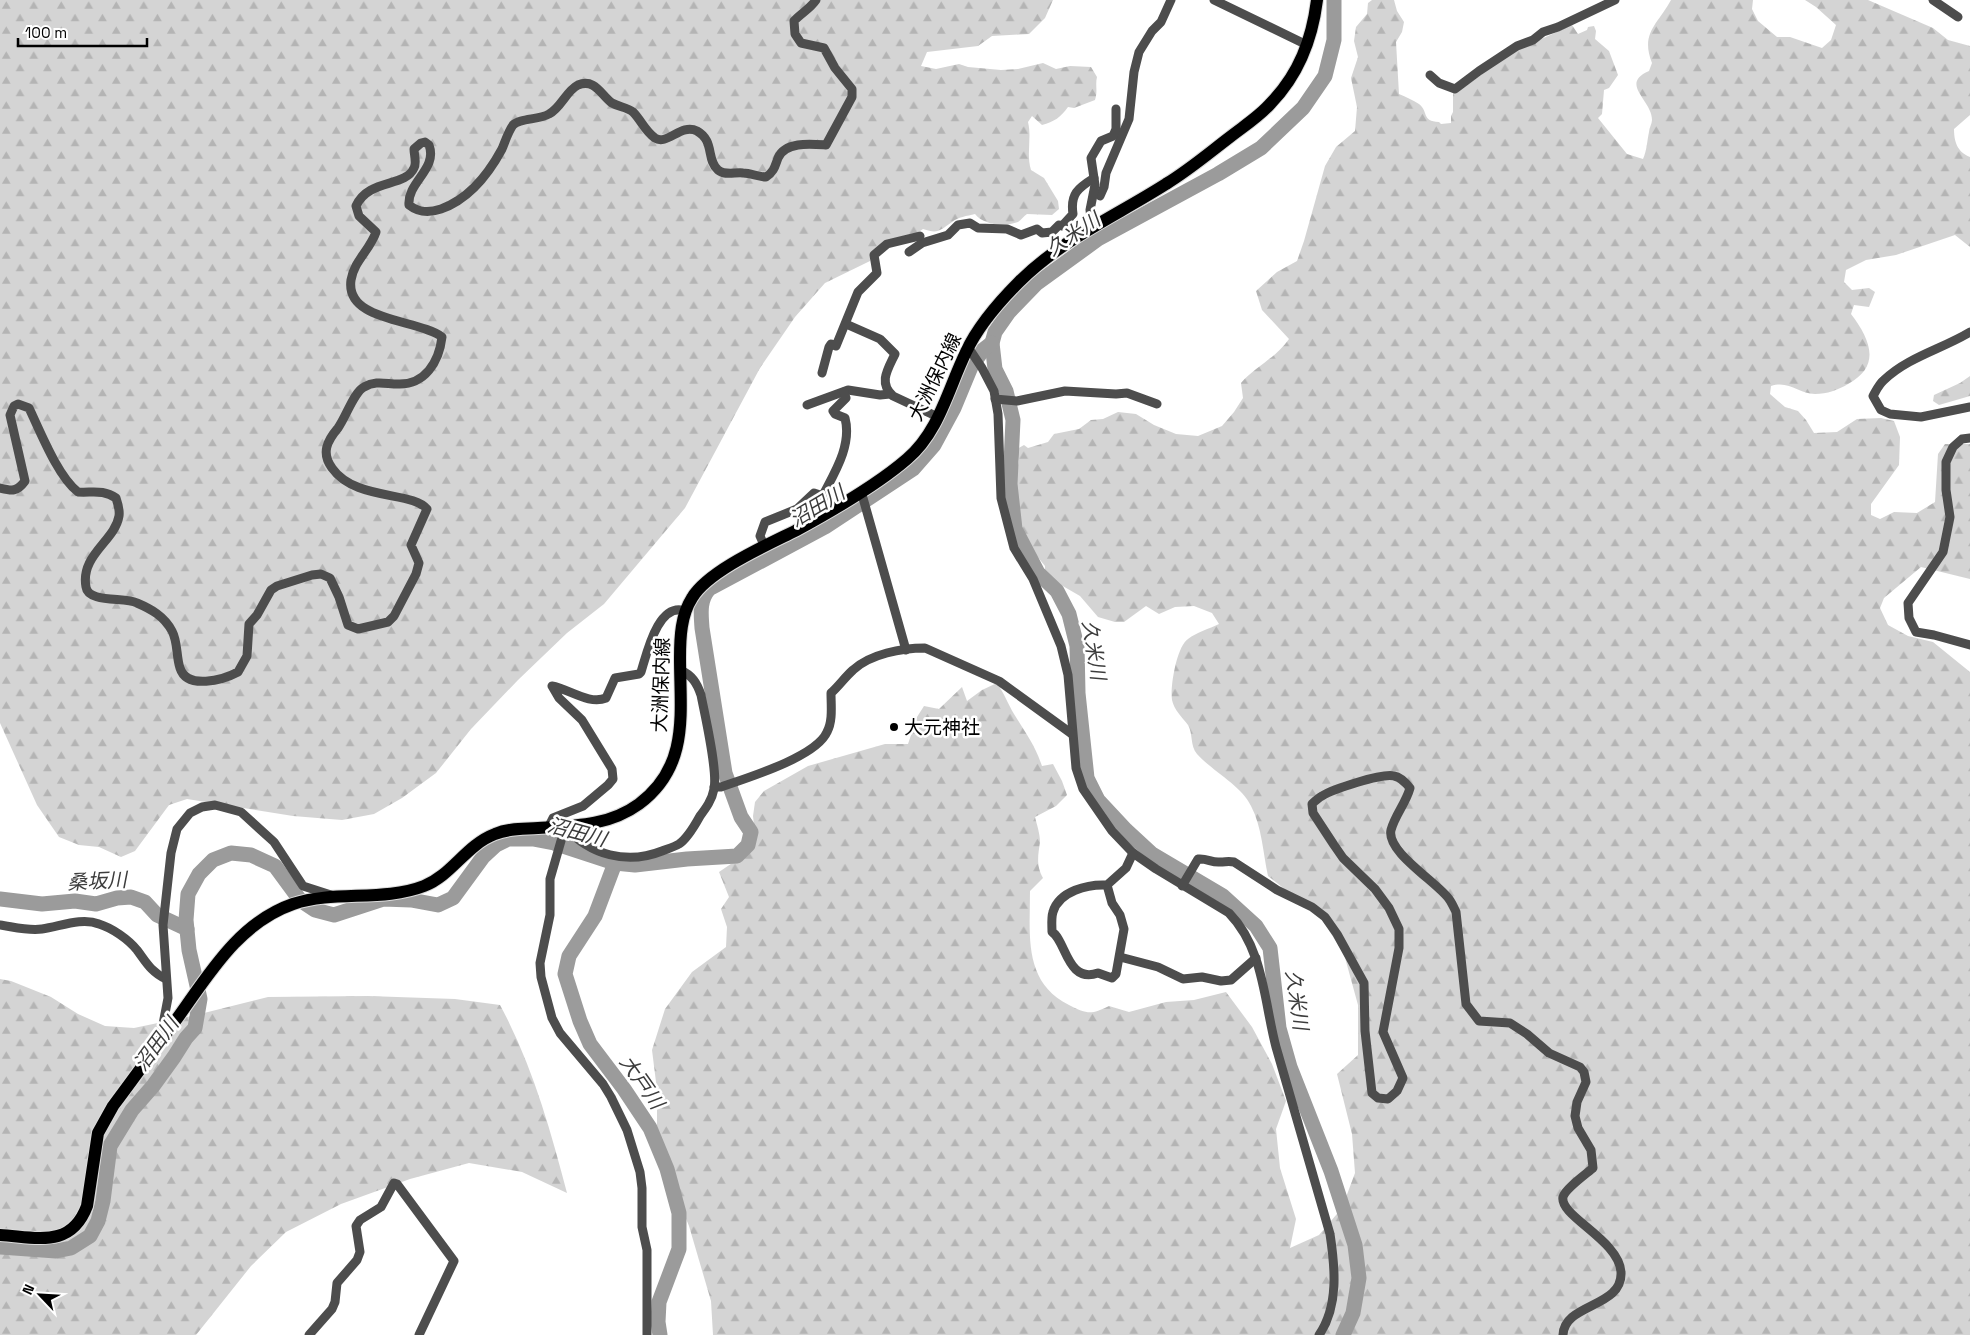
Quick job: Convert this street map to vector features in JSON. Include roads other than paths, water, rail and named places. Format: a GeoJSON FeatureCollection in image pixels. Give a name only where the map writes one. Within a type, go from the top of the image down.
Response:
{"type":"FeatureCollection","features":[{"type":"Feature","properties":{"kind":"main road","name":"大洲保内線"},"geometry":{"type":"LineString","coordinates":[[0,1235],[42,1239],[51,1238],[70,1231],[78,1224],[84,1216],[87,1206],[98,1133],[113,1106],[225,953],[254,925],[295,904],[335,896],[410,890],[428,884],[445,874],[479,842],[494,834],[511,829],[548,828],[564,833],[615,818],[635,807],[647,797],[662,781],[672,763],[678,746],[680,726],[680,645],[686,611],[695,592],[708,581],[764,545],[862,493],[906,460],[919,447],[938,417],[982,326],[1021,279],[1066,243],[1166,184],[1269,106],[1286,86],[1307,45],[1314,26],[1316,0]]}},
{"type":"Feature","properties":{"kind":"street"},"geometry":{"type":"LineString","coordinates":[[0,488],[13,492],[20,488],[25,481],[10,415],[14,406],[18,404],[29,408],[72,488],[78,492],[98,491],[109,493],[116,498],[119,516],[116,524],[89,562],[86,571],[86,590],[90,595],[97,598],[131,600],[155,611],[165,620],[173,632],[180,668],[184,676],[191,680],[217,679],[238,672],[247,656],[249,624],[257,615],[271,590],[288,582],[322,574],[330,578],[335,586],[348,625],[358,629],[388,622],[394,616],[416,574],[419,563],[412,545],[427,509],[424,505],[412,501],[369,492],[355,486],[334,472],[327,461],[325,452],[327,442],[346,418],[355,395],[362,388],[372,383],[410,384],[419,380],[430,370],[441,345],[442,337],[436,332],[370,312],[359,304],[354,296],[351,282],[355,268],[374,239],[376,232],[359,216],[356,206],[360,199],[374,187],[398,180],[410,174],[415,163],[414,149],[420,143],[425,142],[429,145],[431,158],[410,192],[409,205],[422,211],[433,211],[446,207],[466,195],[482,182],[514,125],[520,120],[530,120],[550,114],[571,91],[583,84],[597,87],[610,101],[633,112],[645,128],[657,139],[664,140],[689,129],[696,131],[706,138],[714,166],[719,171],[749,173],[766,177],[772,173],[781,152],[788,148],[804,145],[826,145],[852,97],[852,89],[835,68],[824,48],[801,43],[795,34],[794,21],[802,13],[812,8],[816,0]]}},
{"type":"Feature","properties":{"kind":"street"},"geometry":{"type":"LineString","coordinates":[[1100,196],[1104,187],[1106,172],[1129,119],[1134,72],[1139,52],[1152,31],[1161,22],[1171,0]]}},
{"type":"Feature","properties":{"kind":"street"},"geometry":{"type":"LineString","coordinates":[[1214,0],[1307,45]]}},
{"type":"Feature","properties":{"kind":"street"},"geometry":{"type":"LineString","coordinates":[[1430,74],[1438,83],[1455,89],[1479,70],[1517,46],[1533,40],[1543,32],[1616,0]]}},
{"type":"Feature","properties":{"kind":"street"},"geometry":{"type":"LineString","coordinates":[[1936,1],[1958,17]]}},
{"type":"Feature","properties":{"kind":"street"},"geometry":{"type":"LineString","coordinates":[[1092,227],[1090,210],[1096,190],[1090,165],[1091,158],[1101,141],[1113,136],[1116,129],[1116,109]]}},
{"type":"Feature","properties":{"kind":"street"},"geometry":{"type":"LineString","coordinates":[[909,252],[922,243],[948,235],[962,224],[970,223],[982,229],[1007,230],[1021,234],[1038,229],[1042,233],[1052,232],[1058,225],[1062,226],[1065,224],[1073,214],[1071,203],[1081,185],[1094,178]]}},
{"type":"Feature","properties":{"kind":"street"},"geometry":{"type":"LineString","coordinates":[[822,372],[831,344],[836,346],[858,292],[877,273],[874,255],[887,244],[920,236]]}},
{"type":"Feature","properties":{"kind":"street"},"geometry":{"type":"LineString","coordinates":[[846,324],[880,339],[895,354],[885,375],[884,384],[890,394]]}},
{"type":"Feature","properties":{"kind":"street"},"geometry":{"type":"LineString","coordinates":[[1970,332],[1900,367],[1882,381],[1873,396],[1881,410],[1890,414],[1921,417],[1970,407]]}},
{"type":"Feature","properties":{"kind":"street"},"geometry":{"type":"LineString","coordinates":[[970,349],[994,391],[998,414],[1001,498],[1014,548],[1032,579],[1061,646],[1068,675],[1076,768],[1083,789],[1112,832],[1132,853],[1229,913],[1237,921],[1256,958],[1265,990],[1274,1038],[1330,1234],[1335,1265],[1334,1291],[1328,1316],[1319,1335]]}},
{"type":"Feature","properties":{"kind":"street"},"geometry":{"type":"LineString","coordinates":[[808,406],[851,390],[880,395],[890,394],[938,417]]}},
{"type":"Feature","properties":{"kind":"street"},"geometry":{"type":"LineString","coordinates":[[995,399],[1016,401],[1065,391],[1127,393],[1157,404]]}},
{"type":"Feature","properties":{"kind":"street"},"geometry":{"type":"LineString","coordinates":[[823,496],[835,474],[847,439],[845,418],[835,414],[833,411],[846,398],[844,392]]}},
{"type":"Feature","properties":{"kind":"street"},"geometry":{"type":"LineString","coordinates":[[1970,438],[1962,439],[1953,447],[1946,462],[1946,490],[1950,517],[1943,552],[1908,602],[1909,618],[1916,632],[1970,644]]}},
{"type":"Feature","properties":{"kind":"street"},"geometry":{"type":"LineString","coordinates":[[764,545],[760,536],[766,522],[797,509],[814,493],[823,496],[832,509]]}},
{"type":"Feature","properties":{"kind":"street"},"geometry":{"type":"LineString","coordinates":[[862,493],[906,650]]}},
{"type":"Feature","properties":{"kind":"street"},"geometry":{"type":"LineString","coordinates":[[548,828],[553,818],[583,806],[588,802],[608,785],[613,775],[612,769],[588,728],[558,698],[552,686],[593,699],[600,700],[606,698],[615,678],[642,672],[651,641],[660,622],[671,611],[679,609],[686,611]]}},
{"type":"Feature","properties":{"kind":"street"},"geometry":{"type":"LineString","coordinates":[[647,1335],[647,1257],[642,1227],[642,1188],[640,1172],[628,1130],[603,1084],[560,1033],[552,1018],[540,978],[540,963],[550,915],[550,880],[560,852],[564,833],[574,836],[587,846],[613,856],[630,858],[650,856],[680,843],[695,824],[718,787],[793,760],[822,740],[828,732],[831,694],[855,668],[879,656],[906,650],[925,648],[999,681],[1072,734]]}},
{"type":"Feature","properties":{"kind":"street"},"geometry":{"type":"LineString","coordinates":[[680,670],[689,673],[698,685],[718,787]]}},
{"type":"Feature","properties":{"kind":"street"},"geometry":{"type":"LineString","coordinates":[[1183,883],[1198,859],[1205,858],[1220,862],[1234,862],[1277,890],[1312,907],[1325,917],[1364,983],[1365,1031],[1372,1093],[1378,1098],[1388,1099],[1397,1091],[1403,1078],[1383,1032],[1399,948],[1399,929],[1389,908],[1375,889],[1343,858],[1313,813],[1312,804],[1322,796],[1346,786],[1378,777],[1394,776],[1405,782],[1410,788],[1390,832],[1392,842],[1398,851],[1434,882],[1450,899],[1456,912],[1466,1004],[1479,1021],[1510,1023],[1527,1034],[1549,1053],[1580,1067],[1584,1072],[1586,1082],[1577,1102],[1576,1116],[1578,1128],[1591,1150],[1593,1168],[1565,1192],[1562,1198],[1565,1208],[1609,1246],[1618,1258],[1621,1272],[1620,1284],[1614,1293],[1573,1317],[1563,1328],[1563,1335]]}},
{"type":"Feature","properties":{"kind":"street"},"geometry":{"type":"LineString","coordinates":[[159,1043],[168,998],[163,925],[170,853],[178,829],[190,813],[202,807],[215,805],[241,812],[274,842],[303,886],[335,896]]}},
{"type":"Feature","properties":{"kind":"street"},"geometry":{"type":"LineString","coordinates":[[1106,885],[1112,903],[1120,915],[1124,929],[1116,974],[1112,978],[1098,973],[1090,975],[1082,972],[1064,955],[1057,935],[1052,932],[1053,911],[1062,899],[1077,888],[1106,885],[1126,868],[1132,853]]}},
{"type":"Feature","properties":{"kind":"street"},"geometry":{"type":"LineString","coordinates":[[0,925],[30,930],[72,923],[97,923],[124,938],[136,949],[146,965],[159,976],[166,979]]}},
{"type":"Feature","properties":{"kind":"street"},"geometry":{"type":"LineString","coordinates":[[1120,957],[1158,967],[1183,979],[1202,977],[1221,981],[1232,980],[1256,958]]}},
{"type":"Feature","properties":{"kind":"street"},"geometry":{"type":"LineString","coordinates":[[309,1335],[332,1309],[335,1302],[337,1283],[357,1260],[360,1252],[356,1226],[360,1220],[382,1207],[394,1183],[407,1196],[454,1261],[419,1335]]}},
{"type":"Feature","properties":{"kind":"waterway","name":"久米川"},"geometry":{"type":"LineString","coordinates":[[1334,0],[1334,40],[1325,76],[1303,108],[1261,148],[1218,174],[1098,239],[1036,284],[1009,312],[995,332],[992,343],[995,369],[1006,391],[1013,420],[1010,484],[1015,529],[1038,573],[1057,591],[1069,614],[1077,646],[1078,693],[1087,778],[1098,800],[1126,830],[1152,854],[1223,896],[1256,926],[1270,948],[1279,1028],[1290,1067],[1331,1171],[1355,1245],[1359,1278],[1353,1313],[1343,1335]]}},
{"type":"Feature","properties":{"kind":"waterway","name":"沼田川"},"geometry":{"type":"LineString","coordinates":[[0,1247],[56,1251],[71,1248],[90,1236],[98,1221],[103,1201],[110,1146],[132,1110],[153,1086],[195,1028],[200,999],[189,950],[186,920],[188,894],[199,874],[213,860],[231,853],[251,855],[275,866],[300,900],[315,910],[334,915],[383,899],[411,900],[438,905],[453,898],[483,857],[496,845],[508,839],[533,839],[554,843],[615,863],[635,865],[737,856],[748,845],[751,832],[741,817],[725,773],[702,628],[701,607],[704,598],[709,589],[825,527],[913,469],[934,445],[954,408],[971,367],[983,350],[992,343]]}},
{"type":"Feature","properties":{"kind":"waterway","name":"大戸川"},"geometry":{"type":"LineString","coordinates":[[615,863],[595,916],[569,956],[565,974],[580,1021],[590,1044],[624,1089],[650,1128],[667,1169],[679,1213],[679,1249],[659,1302],[658,1322],[660,1335]]}},
{"type":"Feature","properties":{"kind":"waterway","name":"桑坂川"},"geometry":{"type":"LineString","coordinates":[[0,899],[42,904],[75,901],[96,904],[117,898],[131,897],[145,902],[157,915],[187,929]]}},
{"type":"Feature","properties":{"kind":"place","name":"大元神社"},"geometry":{"type":"Point","coordinates":[894,727]}}]}
